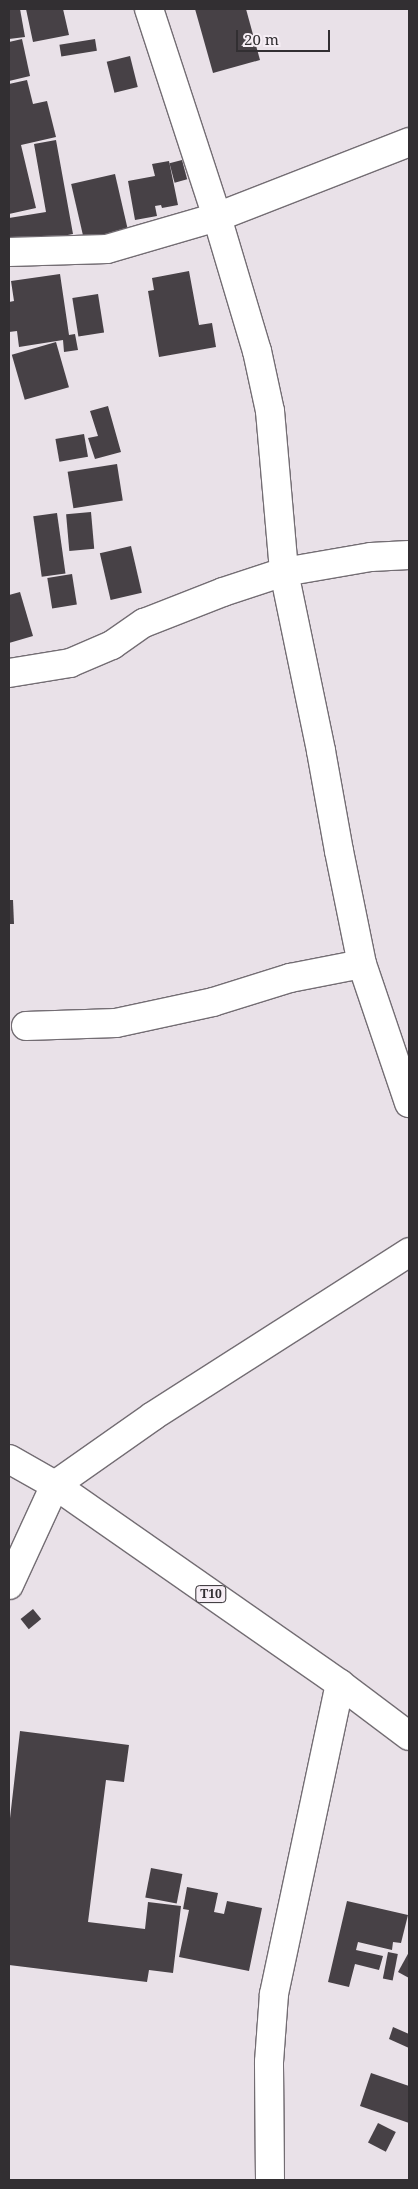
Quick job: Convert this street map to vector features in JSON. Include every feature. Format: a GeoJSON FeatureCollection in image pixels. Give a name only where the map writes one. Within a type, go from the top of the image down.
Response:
{"type":"FeatureCollection","features":[{"type":"Feature","properties":{"kind":"main road"},"geometry":{"type":"LineString","coordinates":[[149,9],[217,217],[257,351],[270,411],[284,572],[362,964],[409,1103]]}},
{"type":"Feature","properties":{"kind":"main road"},"geometry":{"type":"LineString","coordinates":[[9,252],[107,249],[217,217],[409,142]]}},
{"type":"Feature","properties":{"kind":"main road"},"geometry":{"type":"LineString","coordinates":[[9,673],[70,663],[112,644],[144,623],[223,592],[284,572],[371,557],[409,555]]}},
{"type":"Feature","properties":{"kind":"main road"},"geometry":{"type":"LineString","coordinates":[[26,1026],[116,1022],[212,1002],[290,978],[362,964]]}},
{"type":"Feature","properties":{"kind":"main road"},"geometry":{"type":"LineString","coordinates":[[9,1584],[55,1485],[169,1405],[409,1252]]}},
{"type":"Feature","properties":{"kind":"main road","name":"T10"},"geometry":{"type":"LineString","coordinates":[[9,1459],[55,1485],[340,1684],[409,1736]]}},
{"type":"Feature","properties":{"kind":"main road"},"geometry":{"type":"LineString","coordinates":[[270,2180],[269,2062],[274,1994],[340,1684]]}},
{"type":"Feature","properties":{"kind":"building"},"geometry":{"type":"Polygon","coordinates":[[[9,9],[20,9],[25,37],[9,39],[9,9]]]}},
{"type":"Feature","properties":{"kind":"building"},"geometry":{"type":"Polygon","coordinates":[[[26,9],[63,9],[69,35],[33,42],[26,9]]]}},
{"type":"Feature","properties":{"kind":"building"},"geometry":{"type":"Polygon","coordinates":[[[195,9],[246,9],[260,60],[213,73],[195,9]]]}},
{"type":"Feature","properties":{"kind":"building"},"geometry":{"type":"Polygon","coordinates":[[[22,39],[30,76],[9,81],[9,42],[22,39]]]}},
{"type":"Feature","properties":{"kind":"building"},"geometry":{"type":"Polygon","coordinates":[[[95,39],[97,51],[61,56],[59,45],[95,39]]]}},
{"type":"Feature","properties":{"kind":"building"},"geometry":{"type":"Polygon","coordinates":[[[130,56],[138,87],[114,93],[107,62],[130,56]]]}},
{"type":"Feature","properties":{"kind":"building"},"geometry":{"type":"Polygon","coordinates":[[[27,80],[33,104],[47,101],[56,137],[21,145],[36,208],[9,214],[9,84],[27,80]]]}},
{"type":"Feature","properties":{"kind":"building"},"geometry":{"type":"Polygon","coordinates":[[[56,140],[73,234],[10,246],[9,218],[46,212],[34,144],[56,140]]]}},
{"type":"Feature","properties":{"kind":"building"},"geometry":{"type":"Polygon","coordinates":[[[182,160],[187,179],[175,183],[169,163],[182,160]]]}},
{"type":"Feature","properties":{"kind":"building"},"geometry":{"type":"Polygon","coordinates":[[[169,161],[178,205],[162,208],[161,205],[155,206],[157,216],[135,220],[128,181],[155,176],[152,164],[169,161]]]}},
{"type":"Feature","properties":{"kind":"building"},"geometry":{"type":"Polygon","coordinates":[[[115,174],[129,235],[85,246],[71,184],[115,174]]]}},
{"type":"Feature","properties":{"kind":"building"},"geometry":{"type":"Polygon","coordinates":[[[189,271],[199,325],[212,323],[216,347],[159,357],[148,291],[154,290],[152,278],[189,271]]]}},
{"type":"Feature","properties":{"kind":"building"},"geometry":{"type":"Polygon","coordinates":[[[60,274],[69,335],[75,334],[78,350],[64,352],[63,340],[19,347],[17,331],[9,332],[9,302],[14,301],[11,281],[60,274]]]}},
{"type":"Feature","properties":{"kind":"building"},"geometry":{"type":"Polygon","coordinates":[[[98,294],[104,333],[78,337],[72,298],[98,294]]]}},
{"type":"Feature","properties":{"kind":"building"},"geometry":{"type":"Polygon","coordinates":[[[56,342],[69,387],[25,400],[12,355],[56,342]]]}},
{"type":"Feature","properties":{"kind":"building"},"geometry":{"type":"Polygon","coordinates":[[[108,406],[121,452],[95,459],[88,438],[98,436],[90,411],[108,406]]]}},
{"type":"Feature","properties":{"kind":"building"},"geometry":{"type":"Polygon","coordinates":[[[84,434],[88,457],[59,462],[55,439],[84,434]]]}},
{"type":"Feature","properties":{"kind":"building"},"geometry":{"type":"Polygon","coordinates":[[[117,464],[123,501],[73,508],[68,472],[117,464]]]}},
{"type":"Feature","properties":{"kind":"building"},"geometry":{"type":"Polygon","coordinates":[[[91,512],[94,549],[69,551],[66,514],[91,512]]]}},
{"type":"Feature","properties":{"kind":"building"},"geometry":{"type":"Polygon","coordinates":[[[57,513],[65,573],[42,577],[33,516],[57,513]]]}},
{"type":"Feature","properties":{"kind":"building"},"geometry":{"type":"Polygon","coordinates":[[[131,546],[142,593],[111,600],[100,553],[131,546]]]}},
{"type":"Feature","properties":{"kind":"building"},"geometry":{"type":"Polygon","coordinates":[[[72,574],[77,605],[52,609],[47,578],[72,574]]]}},
{"type":"Feature","properties":{"kind":"building"},"geometry":{"type":"Polygon","coordinates":[[[20,592],[33,636],[9,643],[9,595],[20,592]]]}},
{"type":"Feature","properties":{"kind":"building"},"geometry":{"type":"Polygon","coordinates":[[[9,900],[13,900],[14,924],[9,924],[9,900]]]}},
{"type":"Feature","properties":{"kind":"building"},"geometry":{"type":"Polygon","coordinates":[[[33,1609],[41,1619],[29,1629],[21,1619],[33,1609]]]}},
{"type":"Feature","properties":{"kind":"building"},"geometry":{"type":"Polygon","coordinates":[[[20,1731],[129,1745],[124,1782],[106,1780],[88,1922],[145,1929],[148,1902],[181,1906],[173,1973],[149,1970],[147,1982],[9,1965],[9,1827],[20,1731]]]}},
{"type":"Feature","properties":{"kind":"building"},"geometry":{"type":"Polygon","coordinates":[[[151,1868],[182,1874],[177,1904],[145,1897],[151,1868]]]}},
{"type":"Feature","properties":{"kind":"building"},"geometry":{"type":"Polygon","coordinates":[[[187,1887],[218,1893],[214,1912],[224,1914],[227,1901],[262,1908],[249,1971],[179,1957],[189,1910],[183,1909],[187,1887]]]}},
{"type":"Feature","properties":{"kind":"building"},"geometry":{"type":"Polygon","coordinates":[[[347,1901],[408,1915],[401,1943],[393,1942],[392,1950],[358,1942],[356,1950],[383,1956],[379,1970],[355,1964],[349,1987],[328,1982],[347,1901]]]}},
{"type":"Feature","properties":{"kind":"building"},"geometry":{"type":"Polygon","coordinates":[[[388,1952],[398,1954],[393,1980],[383,1979],[388,1952]]]}},
{"type":"Feature","properties":{"kind":"building"},"geometry":{"type":"Polygon","coordinates":[[[409,1952],[409,1978],[398,1972],[409,1952]]]}},
{"type":"Feature","properties":{"kind":"building"},"geometry":{"type":"Polygon","coordinates":[[[393,2027],[409,2034],[409,2048],[389,2039],[393,2027]]]}},
{"type":"Feature","properties":{"kind":"building"},"geometry":{"type":"Polygon","coordinates":[[[371,2073],[409,2086],[409,2123],[360,2106],[371,2073]]]}},
{"type":"Feature","properties":{"kind":"building"},"geometry":{"type":"Polygon","coordinates":[[[378,2123],[396,2132],[386,2152],[368,2143],[378,2123]]]}}]}
